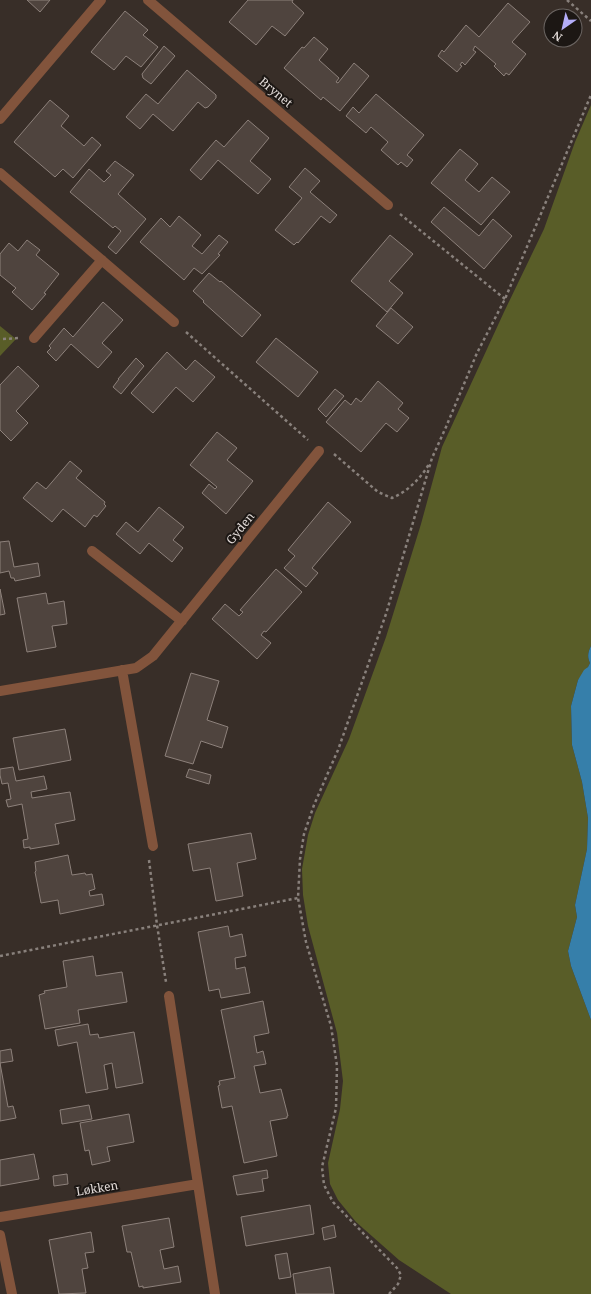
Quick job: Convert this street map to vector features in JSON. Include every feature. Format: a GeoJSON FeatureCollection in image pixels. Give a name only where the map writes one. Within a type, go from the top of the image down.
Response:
{"type":"FeatureCollection","features":[{"type":"Feature","properties":{"kind":"street"},"geometry":{"type":"LineString","coordinates":[[0,119],[101,0]]}},
{"type":"Feature","properties":{"kind":"street","name":"Brynet"},"geometry":{"type":"LineString","coordinates":[[148,0],[388,205]]}},
{"type":"Feature","properties":{"kind":"street"},"geometry":{"type":"LineString","coordinates":[[0,173],[174,322]]}},
{"type":"Feature","properties":{"kind":"street"},"geometry":{"type":"LineString","coordinates":[[34,338],[102,260]]}},
{"type":"Feature","properties":{"kind":"street","name":"Gyden"},"geometry":{"type":"LineString","coordinates":[[0,690],[136,668],[153,656],[319,451]]}},
{"type":"Feature","properties":{"kind":"street"},"geometry":{"type":"LineString","coordinates":[[92,551],[182,621]]}},
{"type":"Feature","properties":{"kind":"street"},"geometry":{"type":"LineString","coordinates":[[122,670],[153,846]]}},
{"type":"Feature","properties":{"kind":"street"},"geometry":{"type":"LineString","coordinates":[[169,996],[215,1294]]}},
{"type":"Feature","properties":{"kind":"street","name":"Løkken"},"geometry":{"type":"LineString","coordinates":[[0,1217],[198,1184]]}},
{"type":"Feature","properties":{"kind":"street"},"geometry":{"type":"LineString","coordinates":[[0,1235],[12,1294]]}},
{"type":"Feature","properties":{"kind":"path"},"geometry":{"type":"LineString","coordinates":[[567,0],[591,21]]}},
{"type":"Feature","properties":{"kind":"path"},"geometry":{"type":"LineString","coordinates":[[174,322],[319,451],[333,453],[378,492],[392,498],[402,494],[425,471],[432,458],[477,353],[505,299],[591,95]]}},
{"type":"Feature","properties":{"kind":"path"},"geometry":{"type":"LineString","coordinates":[[388,205],[505,299]]}},
{"type":"Feature","properties":{"kind":"path"},"geometry":{"type":"LineString","coordinates":[[389,1294],[398,1284],[401,1275],[397,1268],[333,1202],[324,1185],[322,1167],[336,1108],[337,1066],[331,1026],[306,942],[298,898],[300,859],[304,834],[314,805],[338,750],[386,614],[432,458]]}},
{"type":"Feature","properties":{"kind":"path"},"geometry":{"type":"LineString","coordinates":[[153,846],[148,858],[169,996]]}},
{"type":"Feature","properties":{"kind":"path"},"geometry":{"type":"LineString","coordinates":[[0,956],[298,898]]}},
{"type":"Feature","properties":{"kind":"green space"},"geometry":{"type":"Polygon","coordinates":[[[591,105],[591,646],[588,654],[590,663],[578,680],[571,706],[572,745],[582,782],[588,818],[587,849],[575,905],[577,917],[568,951],[571,966],[591,1020],[591,1294],[451,1294],[399,1260],[356,1222],[338,1200],[330,1184],[328,1163],[340,1109],[343,1081],[337,1033],[308,926],[303,895],[302,869],[308,835],[315,813],[349,739],[386,637],[421,524],[442,447],[544,229],[575,142],[591,105]]]}},
{"type":"Feature","properties":{"kind":"green space"},"geometry":{"type":"Polygon","coordinates":[[[0,326],[16,339],[0,356],[0,326]]]}},
{"type":"Feature","properties":{"kind":"water"},"geometry":{"type":"Polygon","coordinates":[[[591,646],[591,1020],[571,966],[568,951],[577,917],[575,905],[587,849],[588,818],[582,782],[572,745],[571,706],[578,680],[590,663],[588,654],[591,646]]]}},
{"type":"Feature","properties":{"kind":"building"},"geometry":{"type":"Polygon","coordinates":[[[27,0],[50,0],[40,12],[27,0]]]}},
{"type":"Feature","properties":{"kind":"building"},"geometry":{"type":"Polygon","coordinates":[[[248,0],[293,0],[292,2],[304,13],[285,36],[272,26],[256,45],[229,22],[248,0]]]}},
{"type":"Feature","properties":{"kind":"building"},"geometry":{"type":"Polygon","coordinates":[[[508,3],[530,22],[512,42],[526,54],[509,75],[506,73],[504,76],[494,66],[496,64],[475,46],[473,50],[476,52],[465,65],[462,62],[460,65],[462,66],[457,72],[438,56],[442,50],[444,52],[466,25],[479,37],[508,3]]]}},
{"type":"Feature","properties":{"kind":"building"},"geometry":{"type":"Polygon","coordinates":[[[125,11],[148,30],[143,35],[158,47],[141,67],[126,56],[114,70],[91,52],[125,11]]]}},
{"type":"Feature","properties":{"kind":"building"},"geometry":{"type":"Polygon","coordinates":[[[314,37],[328,49],[319,60],[339,78],[336,82],[338,83],[354,63],[369,76],[340,111],[323,97],[321,100],[284,68],[302,47],[304,48],[314,37]]]}},
{"type":"Feature","properties":{"kind":"building"},"geometry":{"type":"Polygon","coordinates":[[[164,46],[175,56],[151,84],[143,78],[142,74],[164,46]]]}},
{"type":"Feature","properties":{"kind":"building"},"geometry":{"type":"Polygon","coordinates":[[[187,70],[216,95],[216,98],[208,107],[205,108],[198,102],[173,131],[153,114],[140,129],[126,117],[146,94],[158,104],[187,70]]]}},
{"type":"Feature","properties":{"kind":"building"},"geometry":{"type":"Polygon","coordinates":[[[376,94],[424,135],[407,155],[413,160],[407,167],[401,162],[398,165],[381,150],[388,142],[371,127],[366,133],[346,116],[353,107],[359,113],[376,94]]]}},
{"type":"Feature","properties":{"kind":"building"},"geometry":{"type":"Polygon","coordinates":[[[50,100],[69,116],[61,126],[84,146],[92,137],[101,145],[73,178],[63,169],[55,177],[14,142],[50,100]]]}},
{"type":"Feature","properties":{"kind":"building"},"geometry":{"type":"Polygon","coordinates":[[[248,120],[269,138],[250,161],[271,179],[258,194],[218,160],[201,180],[190,170],[216,140],[224,147],[248,120]]]}},
{"type":"Feature","properties":{"kind":"building"},"geometry":{"type":"Polygon","coordinates":[[[460,149],[478,164],[465,180],[479,192],[492,177],[510,192],[481,225],[431,183],[460,149]]]}},
{"type":"Feature","properties":{"kind":"building"},"geometry":{"type":"Polygon","coordinates":[[[115,161],[134,175],[118,194],[146,219],[116,254],[108,247],[121,231],[115,226],[113,228],[70,192],[89,169],[104,182],[111,175],[106,171],[115,161]]]}},
{"type":"Feature","properties":{"kind":"building"},"geometry":{"type":"Polygon","coordinates":[[[305,168],[320,181],[310,192],[337,215],[330,223],[321,216],[298,243],[297,242],[294,245],[275,230],[302,198],[289,187],[305,168]]]}},
{"type":"Feature","properties":{"kind":"building"},"geometry":{"type":"Polygon","coordinates":[[[444,207],[479,236],[493,219],[512,236],[484,269],[431,222],[444,207]]]}},
{"type":"Feature","properties":{"kind":"building"},"geometry":{"type":"Polygon","coordinates":[[[179,216],[201,235],[192,246],[202,254],[219,235],[228,242],[218,254],[220,255],[202,274],[194,268],[184,280],[140,242],[161,218],[170,227],[179,216]]]}},
{"type":"Feature","properties":{"kind":"building"},"geometry":{"type":"Polygon","coordinates":[[[390,235],[413,254],[389,281],[403,293],[387,312],[351,281],[390,235]]]}},
{"type":"Feature","properties":{"kind":"building"},"geometry":{"type":"Polygon","coordinates":[[[27,240],[40,250],[36,255],[59,274],[44,293],[46,294],[32,310],[12,292],[16,288],[0,275],[0,254],[9,243],[18,251],[27,240]]]}},
{"type":"Feature","properties":{"kind":"building"},"geometry":{"type":"Polygon","coordinates":[[[209,273],[220,282],[221,281],[261,315],[242,337],[193,291],[209,273]]]}},
{"type":"Feature","properties":{"kind":"building"},"geometry":{"type":"Polygon","coordinates":[[[103,302],[123,320],[102,343],[112,352],[98,368],[71,344],[56,361],[47,352],[51,348],[49,346],[64,328],[73,337],[103,302]]]}},
{"type":"Feature","properties":{"kind":"building"},"geometry":{"type":"Polygon","coordinates":[[[391,308],[413,327],[398,344],[376,326],[391,308]]]}},
{"type":"Feature","properties":{"kind":"building"},"geometry":{"type":"Polygon","coordinates":[[[276,338],[318,372],[298,397],[256,362],[276,338]]]}},
{"type":"Feature","properties":{"kind":"building"},"geometry":{"type":"Polygon","coordinates":[[[167,352],[186,370],[195,360],[215,377],[193,402],[176,387],[153,413],[131,393],[167,352]]]}},
{"type":"Feature","properties":{"kind":"building"},"geometry":{"type":"Polygon","coordinates":[[[136,358],[144,366],[121,394],[113,387],[136,358]]]}},
{"type":"Feature","properties":{"kind":"building"},"geometry":{"type":"Polygon","coordinates":[[[18,366],[39,386],[16,411],[28,423],[11,441],[0,430],[0,385],[18,366]]]}},
{"type":"Feature","properties":{"kind":"building"},"geometry":{"type":"Polygon","coordinates":[[[378,381],[403,403],[398,409],[409,418],[397,432],[386,423],[361,452],[326,422],[345,400],[351,405],[356,398],[361,402],[378,381]]]}},
{"type":"Feature","properties":{"kind":"building"},"geometry":{"type":"Polygon","coordinates":[[[335,389],[344,396],[326,417],[318,409],[335,389]]]}},
{"type":"Feature","properties":{"kind":"building"},"geometry":{"type":"Polygon","coordinates":[[[217,432],[237,448],[227,460],[253,481],[226,514],[202,493],[209,484],[215,489],[217,487],[190,465],[217,432]]]}},
{"type":"Feature","properties":{"kind":"building"},"geometry":{"type":"Polygon","coordinates":[[[70,461],[82,471],[76,478],[105,502],[104,504],[106,506],[97,517],[94,515],[85,527],[63,509],[52,522],[23,498],[37,482],[46,489],[70,461]]]}},
{"type":"Feature","properties":{"kind":"building"},"geometry":{"type":"Polygon","coordinates":[[[328,502],[351,522],[312,568],[318,573],[306,587],[284,568],[295,556],[288,550],[328,502]]]}},
{"type":"Feature","properties":{"kind":"building"},"geometry":{"type":"Polygon","coordinates":[[[159,507],[184,527],[173,540],[183,548],[172,562],[149,543],[140,554],[116,534],[126,522],[138,532],[159,507]]]}},
{"type":"Feature","properties":{"kind":"building"},"geometry":{"type":"Polygon","coordinates":[[[9,541],[14,567],[38,563],[40,576],[15,581],[14,578],[11,578],[9,571],[0,573],[0,542],[9,541]]]}},
{"type":"Feature","properties":{"kind":"building"},"geometry":{"type":"Polygon","coordinates":[[[276,569],[302,592],[266,632],[264,631],[261,635],[271,643],[257,659],[212,619],[225,604],[239,616],[243,612],[240,610],[276,569]]]}},
{"type":"Feature","properties":{"kind":"building"},"geometry":{"type":"Polygon","coordinates":[[[0,589],[5,614],[0,615],[0,589]]]}},
{"type":"Feature","properties":{"kind":"building"},"geometry":{"type":"Polygon","coordinates":[[[46,593],[48,604],[64,601],[67,624],[52,626],[56,647],[27,652],[17,598],[46,593]]]}},
{"type":"Feature","properties":{"kind":"building"},"geometry":{"type":"Polygon","coordinates":[[[191,673],[219,681],[207,720],[228,727],[222,748],[201,741],[193,764],[165,756],[191,673]]]}},
{"type":"Feature","properties":{"kind":"building"},"geometry":{"type":"Polygon","coordinates":[[[65,729],[71,760],[19,770],[13,738],[65,729]]]}},
{"type":"Feature","properties":{"kind":"building"},"geometry":{"type":"Polygon","coordinates":[[[13,767],[16,781],[44,776],[47,789],[31,792],[32,798],[70,792],[75,820],[55,824],[59,844],[30,849],[30,847],[24,848],[23,840],[28,839],[22,804],[8,807],[6,800],[11,799],[8,783],[2,784],[0,775],[0,769],[13,767]]]}},
{"type":"Feature","properties":{"kind":"building"},"geometry":{"type":"Polygon","coordinates":[[[189,769],[211,775],[209,784],[186,777],[189,769]]]}},
{"type":"Feature","properties":{"kind":"building"},"geometry":{"type":"Polygon","coordinates":[[[251,833],[256,859],[237,863],[243,896],[216,901],[210,868],[193,871],[188,844],[251,833]]]}},
{"type":"Feature","properties":{"kind":"building"},"geometry":{"type":"Polygon","coordinates":[[[68,855],[72,875],[85,873],[86,875],[92,874],[95,889],[89,891],[90,896],[102,894],[104,905],[60,914],[58,900],[41,903],[35,872],[35,862],[68,855]]]}},
{"type":"Feature","properties":{"kind":"building"},"geometry":{"type":"Polygon","coordinates":[[[228,926],[230,937],[242,934],[246,956],[235,958],[236,969],[245,967],[250,993],[221,998],[219,989],[209,991],[198,932],[228,926]]]}},
{"type":"Feature","properties":{"kind":"building"},"geometry":{"type":"Polygon","coordinates":[[[93,956],[96,976],[122,972],[127,1002],[78,1010],[80,1023],[45,1029],[39,995],[45,993],[44,991],[67,987],[63,961],[93,956]]]}},
{"type":"Feature","properties":{"kind":"building"},"geometry":{"type":"Polygon","coordinates":[[[263,1001],[269,1033],[254,1036],[257,1053],[263,1051],[266,1064],[254,1066],[260,1093],[281,1089],[288,1116],[287,1118],[270,1121],[277,1156],[244,1163],[232,1106],[222,1108],[218,1086],[220,1085],[219,1081],[235,1078],[221,1010],[263,1001]]]}},
{"type":"Feature","properties":{"kind":"building"},"geometry":{"type":"Polygon","coordinates":[[[88,1024],[90,1035],[98,1034],[99,1038],[134,1032],[143,1083],[116,1088],[112,1063],[104,1065],[108,1089],[86,1093],[77,1042],[58,1046],[55,1030],[88,1024]]]}},
{"type":"Feature","properties":{"kind":"building"},"geometry":{"type":"Polygon","coordinates":[[[11,1049],[13,1061],[0,1063],[0,1051],[11,1049]]]}},
{"type":"Feature","properties":{"kind":"building"},"geometry":{"type":"Polygon","coordinates":[[[0,1063],[8,1107],[13,1106],[16,1118],[0,1121],[0,1063]]]}},
{"type":"Feature","properties":{"kind":"building"},"geometry":{"type":"Polygon","coordinates":[[[89,1105],[92,1119],[62,1124],[60,1110],[89,1105]]]}},
{"type":"Feature","properties":{"kind":"building"},"geometry":{"type":"Polygon","coordinates":[[[129,1114],[134,1142],[107,1147],[110,1161],[92,1165],[89,1150],[85,1151],[80,1123],[129,1114]]]}},
{"type":"Feature","properties":{"kind":"building"},"geometry":{"type":"Polygon","coordinates":[[[34,1154],[39,1179],[0,1186],[0,1160],[34,1154]]]}},
{"type":"Feature","properties":{"kind":"building"},"geometry":{"type":"Polygon","coordinates":[[[267,1170],[268,1178],[262,1179],[264,1191],[237,1195],[233,1176],[267,1170]]]}},
{"type":"Feature","properties":{"kind":"building"},"geometry":{"type":"Polygon","coordinates":[[[67,1174],[68,1184],[54,1186],[53,1176],[67,1174]]]}},
{"type":"Feature","properties":{"kind":"building"},"geometry":{"type":"Polygon","coordinates":[[[310,1205],[314,1234],[246,1246],[241,1217],[310,1205]]]}},
{"type":"Feature","properties":{"kind":"building"},"geometry":{"type":"Polygon","coordinates":[[[169,1218],[174,1247],[160,1250],[164,1269],[178,1266],[181,1282],[143,1288],[143,1286],[139,1287],[131,1252],[127,1252],[122,1226],[169,1218]]]}},
{"type":"Feature","properties":{"kind":"building"},"geometry":{"type":"Polygon","coordinates":[[[334,1225],[336,1237],[324,1240],[322,1228],[334,1225]]]}},
{"type":"Feature","properties":{"kind":"building"},"geometry":{"type":"Polygon","coordinates":[[[91,1232],[94,1252],[85,1253],[88,1268],[82,1269],[86,1293],[59,1294],[49,1240],[91,1232]]]}},
{"type":"Feature","properties":{"kind":"building"},"geometry":{"type":"Polygon","coordinates":[[[287,1253],[291,1277],[279,1279],[275,1255],[287,1253]]]}},
{"type":"Feature","properties":{"kind":"building"},"geometry":{"type":"Polygon","coordinates":[[[330,1267],[334,1294],[296,1294],[293,1274],[330,1267]]]}}]}
